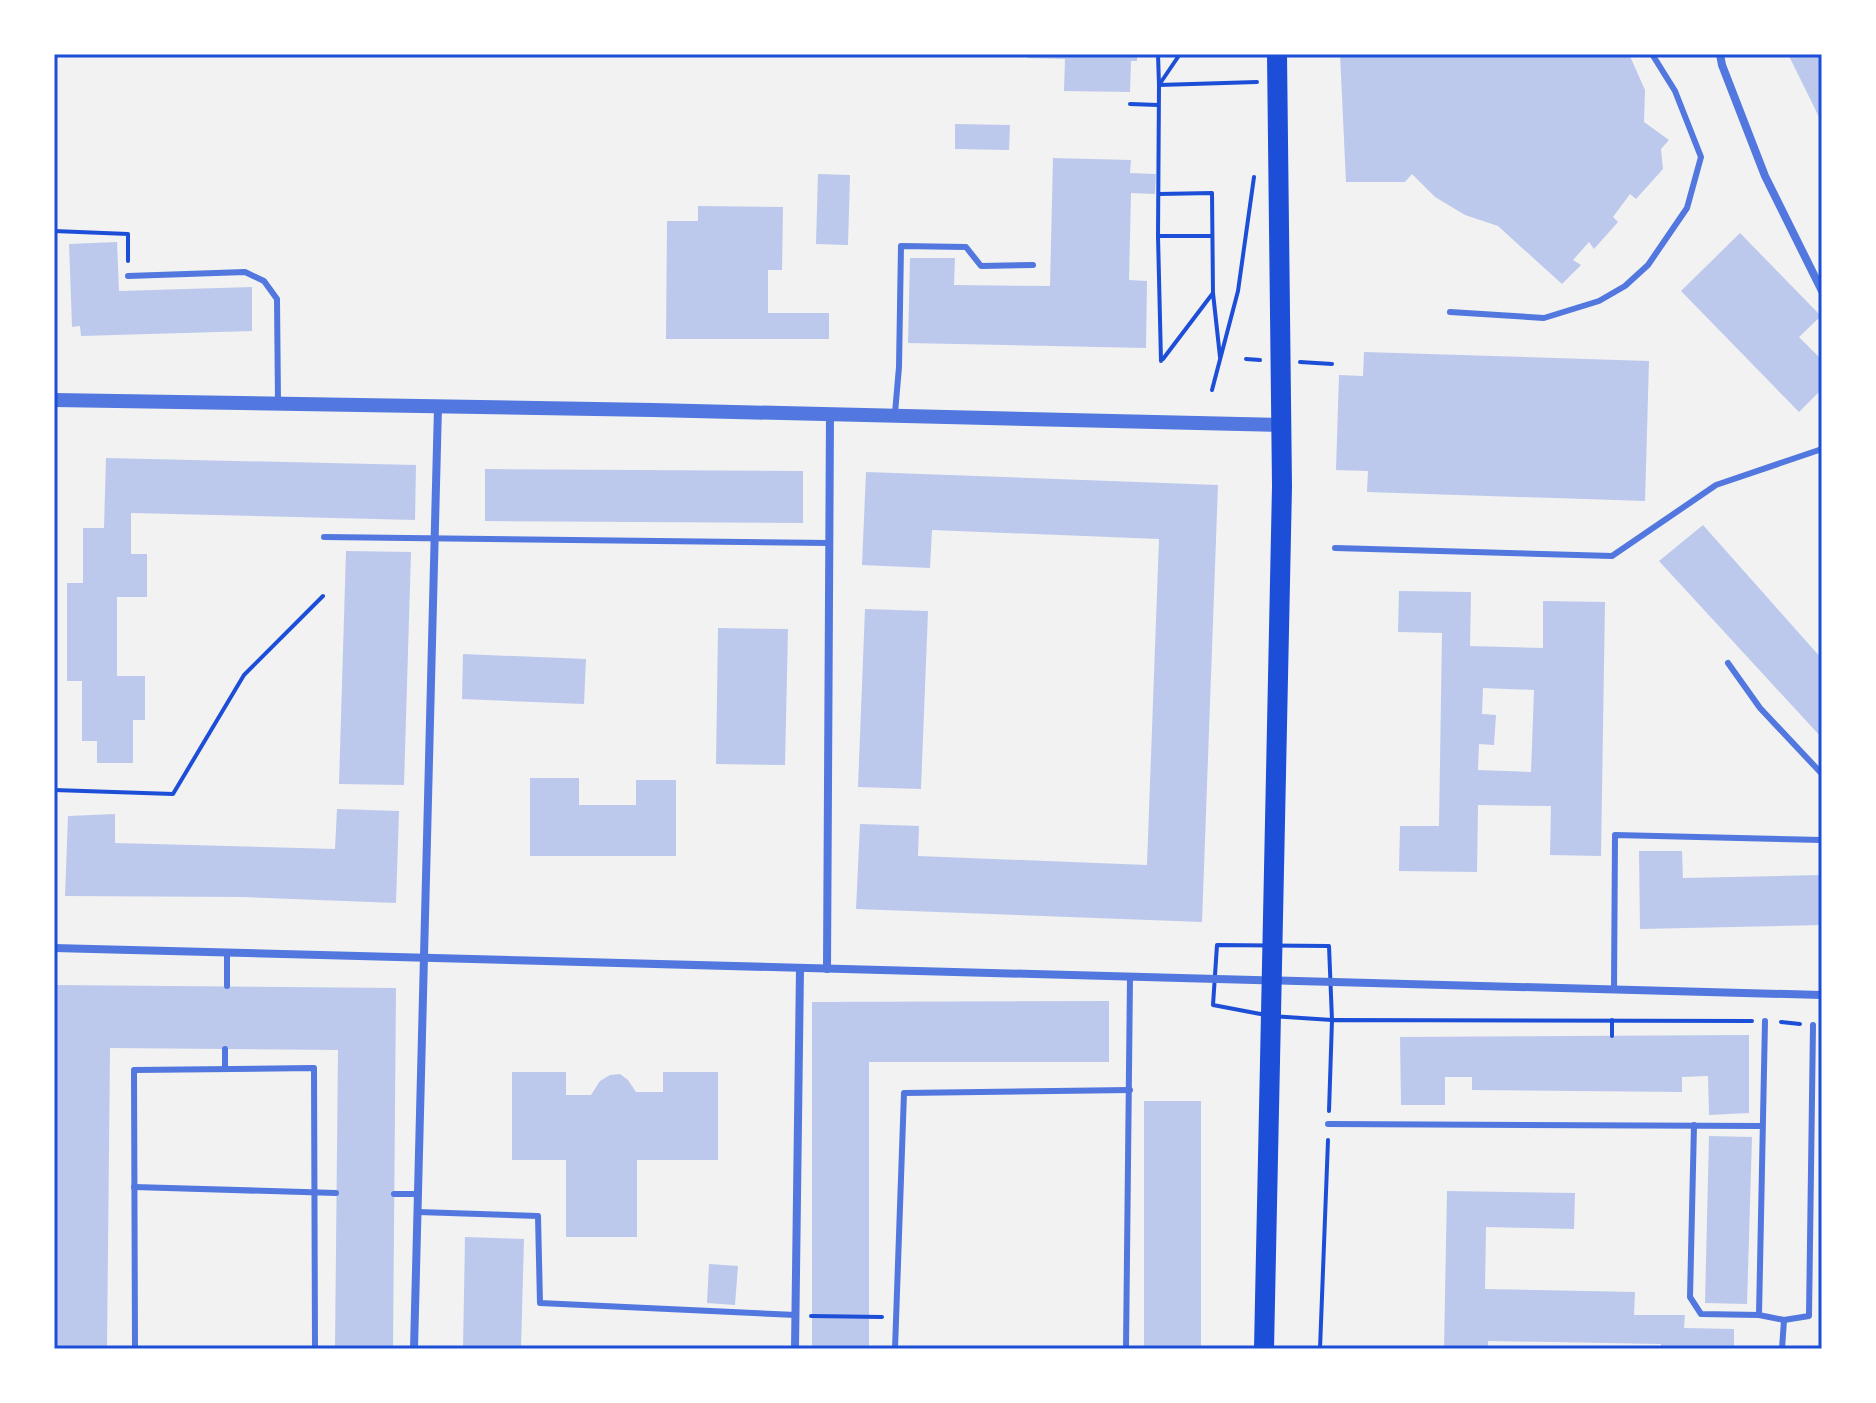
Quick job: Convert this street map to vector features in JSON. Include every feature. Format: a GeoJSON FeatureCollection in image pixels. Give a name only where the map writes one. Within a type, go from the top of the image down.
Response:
{"type":"FeatureCollection","features":[{"type":"Feature","properties":{"kind":"main road"},"geometry":{"type":"LineString","coordinates":[[1264,1349],[1281,425],[1277,54]]}},
{"type":"Feature","properties":{"kind":"street"},"geometry":{"type":"LineString","coordinates":[[1720,54],[1765,176],[1822,291]]}},
{"type":"Feature","properties":{"kind":"street"},"geometry":{"type":"LineString","coordinates":[[54,400],[1281,425]]}},
{"type":"Feature","properties":{"kind":"street"},"geometry":{"type":"LineString","coordinates":[[414,1349],[438,407]]}},
{"type":"Feature","properties":{"kind":"street"},"geometry":{"type":"LineString","coordinates":[[827,969],[830,414]]}},
{"type":"Feature","properties":{"kind":"street"},"geometry":{"type":"LineString","coordinates":[[54,948],[1822,995]]}},
{"type":"Feature","properties":{"kind":"street"},"geometry":{"type":"LineString","coordinates":[[795,1349],[800,969]]}},
{"type":"Feature","properties":{"kind":"lane"},"geometry":{"type":"LineString","coordinates":[[1450,312],[1544,318],[1599,301],[1625,286],[1648,265],[1687,208],[1701,157],[1675,91],[1652,54]]}},
{"type":"Feature","properties":{"kind":"lane"},"geometry":{"type":"LineString","coordinates":[[895,416],[901,246],[966,247],[981,266],[1033,265]]}},
{"type":"Feature","properties":{"kind":"lane"},"geometry":{"type":"LineString","coordinates":[[128,276],[245,272],[264,281],[277,299],[278,403]]}},
{"type":"Feature","properties":{"kind":"lane"},"geometry":{"type":"LineString","coordinates":[[1335,548],[1612,556],[1716,485],[1822,449]]}},
{"type":"Feature","properties":{"kind":"lane"},"geometry":{"type":"LineString","coordinates":[[324,537],[829,543]]}},
{"type":"Feature","properties":{"kind":"lane"},"geometry":{"type":"LineString","coordinates":[[1728,663],[1760,708],[1822,774]]}},
{"type":"Feature","properties":{"kind":"lane"},"geometry":{"type":"LineString","coordinates":[[1614,990],[1615,835],[1822,840]]}},
{"type":"Feature","properties":{"kind":"lane"},"geometry":{"type":"LineString","coordinates":[[227,953],[227,986]]}},
{"type":"Feature","properties":{"kind":"lane"},"geometry":{"type":"LineString","coordinates":[[1126,1349],[1130,977]]}},
{"type":"Feature","properties":{"kind":"lane"},"geometry":{"type":"LineString","coordinates":[[1759,1315],[1765,1021]]}},
{"type":"Feature","properties":{"kind":"lane"},"geometry":{"type":"LineString","coordinates":[[1694,1125],[1690,1297],[1701,1314],[1759,1315],[1784,1320],[1809,1316],[1813,1025]]}},
{"type":"Feature","properties":{"kind":"lane"},"geometry":{"type":"LineString","coordinates":[[225,1049],[225,1069]]}},
{"type":"Feature","properties":{"kind":"lane"},"geometry":{"type":"LineString","coordinates":[[135,1349],[134,1070],[314,1068],[315,1349]]}},
{"type":"Feature","properties":{"kind":"lane"},"geometry":{"type":"LineString","coordinates":[[895,1349],[904,1093],[1130,1090]]}},
{"type":"Feature","properties":{"kind":"lane"},"geometry":{"type":"LineString","coordinates":[[1328,1124],[1761,1126]]}},
{"type":"Feature","properties":{"kind":"lane"},"geometry":{"type":"LineString","coordinates":[[134,1187],[336,1193]]}},
{"type":"Feature","properties":{"kind":"lane"},"geometry":{"type":"LineString","coordinates":[[394,1194],[418,1194]]}},
{"type":"Feature","properties":{"kind":"lane"},"geometry":{"type":"LineString","coordinates":[[418,1212],[538,1216],[540,1303],[796,1315]]}},
{"type":"Feature","properties":{"kind":"lane"},"geometry":{"type":"LineString","coordinates":[[1782,1349],[1784,1320]]}},
{"type":"Feature","properties":{"kind":"path"},"geometry":{"type":"LineString","coordinates":[[1158,54],[1161,361],[1213,293]]}},
{"type":"Feature","properties":{"kind":"path"},"geometry":{"type":"LineString","coordinates":[[1159,85],[1180,54]]}},
{"type":"Feature","properties":{"kind":"path"},"geometry":{"type":"LineString","coordinates":[[1159,85],[1264,82]]}},
{"type":"Feature","properties":{"kind":"path"},"geometry":{"type":"LineString","coordinates":[[1130,104],[1158,105]]}},
{"type":"Feature","properties":{"kind":"path"},"geometry":{"type":"LineString","coordinates":[[1212,390],[1238,291],[1255,168]]}},
{"type":"Feature","properties":{"kind":"path"},"geometry":{"type":"LineString","coordinates":[[1159,194],[1212,193],[1213,293],[1220,360]]}},
{"type":"Feature","properties":{"kind":"path"},"geometry":{"type":"LineString","coordinates":[[54,231],[128,234],[128,276]]}},
{"type":"Feature","properties":{"kind":"path"},"geometry":{"type":"LineString","coordinates":[[1158,236],[1212,236]]}},
{"type":"Feature","properties":{"kind":"path"},"geometry":{"type":"LineString","coordinates":[[54,790],[173,794],[244,675],[323,596]]}},
{"type":"Feature","properties":{"kind":"path"},"geometry":{"type":"LineString","coordinates":[[1320,1349],[1332,1020],[1765,1021],[1813,1025]]}},
{"type":"Feature","properties":{"kind":"path"},"geometry":{"type":"LineString","coordinates":[[1612,1020],[1612,1036]]}},
{"type":"Feature","properties":{"kind":"path"},"geometry":{"type":"LineString","coordinates":[[796,1315],[896,1317]]}},
{"type":"Feature","properties":{"kind":"building"},"geometry":{"type":"Polygon","coordinates":[[[1027,54],[1137,54],[1137,61],[1131,61],[1130,92],[1064,91],[1065,59],[1027,58],[1027,54]]]}},
{"type":"Feature","properties":{"kind":"building"},"geometry":{"type":"Polygon","coordinates":[[[1340,54],[1629,54],[1645,90],[1644,122],[1669,140],[1661,149],[1663,169],[1636,199],[1630,194],[1613,217],[1618,222],[1594,249],[1589,242],[1573,260],[1581,265],[1562,284],[1498,226],[1465,215],[1435,197],[1412,174],[1405,182],[1346,182],[1340,54]]]}},
{"type":"Feature","properties":{"kind":"building"},"geometry":{"type":"Polygon","coordinates":[[[1788,54],[1822,54],[1822,123],[1788,54]]]}},
{"type":"Feature","properties":{"kind":"building"},"geometry":{"type":"Polygon","coordinates":[[[955,124],[1010,125],[1009,150],[955,149],[955,124]]]}},
{"type":"Feature","properties":{"kind":"building"},"geometry":{"type":"Polygon","coordinates":[[[1053,158],[1131,160],[1130,173],[1156,174],[1155,194],[1131,193],[1129,280],[1147,281],[1146,348],[908,343],[910,258],[955,258],[954,285],[1050,286],[1053,158]]]}},
{"type":"Feature","properties":{"kind":"building"},"geometry":{"type":"Polygon","coordinates":[[[818,174],[850,175],[848,245],[816,244],[818,174]]]}},
{"type":"Feature","properties":{"kind":"building"},"geometry":{"type":"Polygon","coordinates":[[[698,206],[783,207],[782,270],[768,270],[768,313],[829,313],[829,339],[666,339],[667,221],[698,221],[698,206]]]}},
{"type":"Feature","properties":{"kind":"building"},"geometry":{"type":"Polygon","coordinates":[[[1740,233],[1821,316],[1799,337],[1822,360],[1822,389],[1799,412],[1681,291],[1740,233]]]}},
{"type":"Feature","properties":{"kind":"building"},"geometry":{"type":"Polygon","coordinates":[[[117,242],[119,291],[252,287],[252,331],[81,336],[80,326],[72,327],[69,244],[117,242]]]}},
{"type":"Feature","properties":{"kind":"building"},"geometry":{"type":"Polygon","coordinates":[[[1364,352],[1649,361],[1645,501],[1367,492],[1368,471],[1336,470],[1339,375],[1363,376],[1364,352]]]}},
{"type":"Feature","properties":{"kind":"building"},"geometry":{"type":"Polygon","coordinates":[[[106,458],[416,465],[415,520],[131,513],[131,554],[147,554],[147,597],[117,597],[117,676],[145,676],[145,720],[133,720],[133,763],[97,763],[97,741],[82,741],[82,681],[67,681],[67,583],[83,583],[83,528],[104,528],[106,458]]]}},
{"type":"Feature","properties":{"kind":"building"},"geometry":{"type":"Polygon","coordinates":[[[485,469],[803,471],[803,523],[485,521],[485,469]]]}},
{"type":"Feature","properties":{"kind":"building"},"geometry":{"type":"Polygon","coordinates":[[[866,472],[1218,485],[1202,922],[856,909],[860,824],[919,826],[918,856],[1147,865],[1159,539],[932,530],[930,568],[862,565],[866,472]]]}},
{"type":"Feature","properties":{"kind":"building"},"geometry":{"type":"Polygon","coordinates":[[[1703,525],[1822,659],[1822,738],[1659,561],[1703,525]]]}},
{"type":"Feature","properties":{"kind":"building"},"geometry":{"type":"Polygon","coordinates":[[[346,551],[411,552],[404,785],[339,784],[346,551]]]}},
{"type":"Feature","properties":{"kind":"building"},"geometry":{"type":"Polygon","coordinates":[[[1399,591],[1471,592],[1470,646],[1543,648],[1543,601],[1605,602],[1601,856],[1550,855],[1551,806],[1478,805],[1477,872],[1399,871],[1400,826],[1439,826],[1442,633],[1398,632],[1399,591]],[[1483,688],[1482,714],[1496,715],[1494,745],[1479,744],[1478,770],[1531,772],[1534,690],[1483,688]]]}},
{"type":"Feature","properties":{"kind":"building"},"geometry":{"type":"Polygon","coordinates":[[[865,609],[928,611],[921,789],[858,787],[865,609]]]}},
{"type":"Feature","properties":{"kind":"building"},"geometry":{"type":"Polygon","coordinates":[[[718,628],[788,629],[785,765],[716,764],[718,628]]]}},
{"type":"Feature","properties":{"kind":"building"},"geometry":{"type":"Polygon","coordinates":[[[463,654],[586,659],[584,704],[462,699],[463,654]]]}},
{"type":"Feature","properties":{"kind":"building"},"geometry":{"type":"Polygon","coordinates":[[[530,778],[579,778],[579,805],[636,805],[636,780],[676,780],[676,856],[530,856],[530,778]]]}},
{"type":"Feature","properties":{"kind":"building"},"geometry":{"type":"Polygon","coordinates":[[[337,809],[399,811],[396,903],[244,897],[65,896],[68,816],[115,814],[115,843],[335,849],[337,809]]]}},
{"type":"Feature","properties":{"kind":"building"},"geometry":{"type":"Polygon","coordinates":[[[1639,851],[1682,851],[1683,878],[1822,875],[1822,925],[1640,929],[1639,851]]]}},
{"type":"Feature","properties":{"kind":"building"},"geometry":{"type":"Polygon","coordinates":[[[54,985],[396,988],[393,1349],[335,1349],[338,1050],[110,1048],[107,1349],[54,1349],[54,985]]]}},
{"type":"Feature","properties":{"kind":"building"},"geometry":{"type":"Polygon","coordinates":[[[1109,1001],[1109,1062],[869,1062],[869,1349],[812,1349],[812,1002],[1109,1001]]]}},
{"type":"Feature","properties":{"kind":"building"},"geometry":{"type":"Polygon","coordinates":[[[1749,1035],[1749,1113],[1709,1115],[1708,1076],[1682,1077],[1682,1092],[1472,1090],[1472,1077],[1445,1077],[1445,1105],[1401,1105],[1400,1037],[1749,1035]]]}},
{"type":"Feature","properties":{"kind":"building"},"geometry":{"type":"Polygon","coordinates":[[[512,1072],[566,1072],[566,1095],[591,1095],[600,1081],[610,1075],[620,1074],[636,1092],[663,1092],[663,1072],[718,1072],[718,1160],[637,1160],[637,1237],[566,1237],[566,1160],[512,1160],[512,1072]]]}},
{"type":"Feature","properties":{"kind":"building"},"geometry":{"type":"Polygon","coordinates":[[[1144,1101],[1201,1101],[1201,1349],[1144,1349],[1144,1101]]]}},
{"type":"Feature","properties":{"kind":"building"},"geometry":{"type":"Polygon","coordinates":[[[1709,1136],[1752,1137],[1747,1304],[1705,1303],[1709,1136]]]}},
{"type":"Feature","properties":{"kind":"building"},"geometry":{"type":"Polygon","coordinates":[[[1447,1191],[1575,1193],[1574,1229],[1486,1227],[1485,1289],[1635,1292],[1634,1315],[1685,1315],[1684,1328],[1734,1329],[1734,1349],[1660,1349],[1661,1344],[1488,1341],[1488,1349],[1444,1349],[1447,1191]]]}},
{"type":"Feature","properties":{"kind":"building"},"geometry":{"type":"Polygon","coordinates":[[[465,1237],[524,1239],[521,1349],[463,1349],[465,1237]]]}},
{"type":"Feature","properties":{"kind":"building"},"geometry":{"type":"Polygon","coordinates":[[[709,1264],[738,1266],[735,1305],[707,1303],[709,1264]]]}}]}
